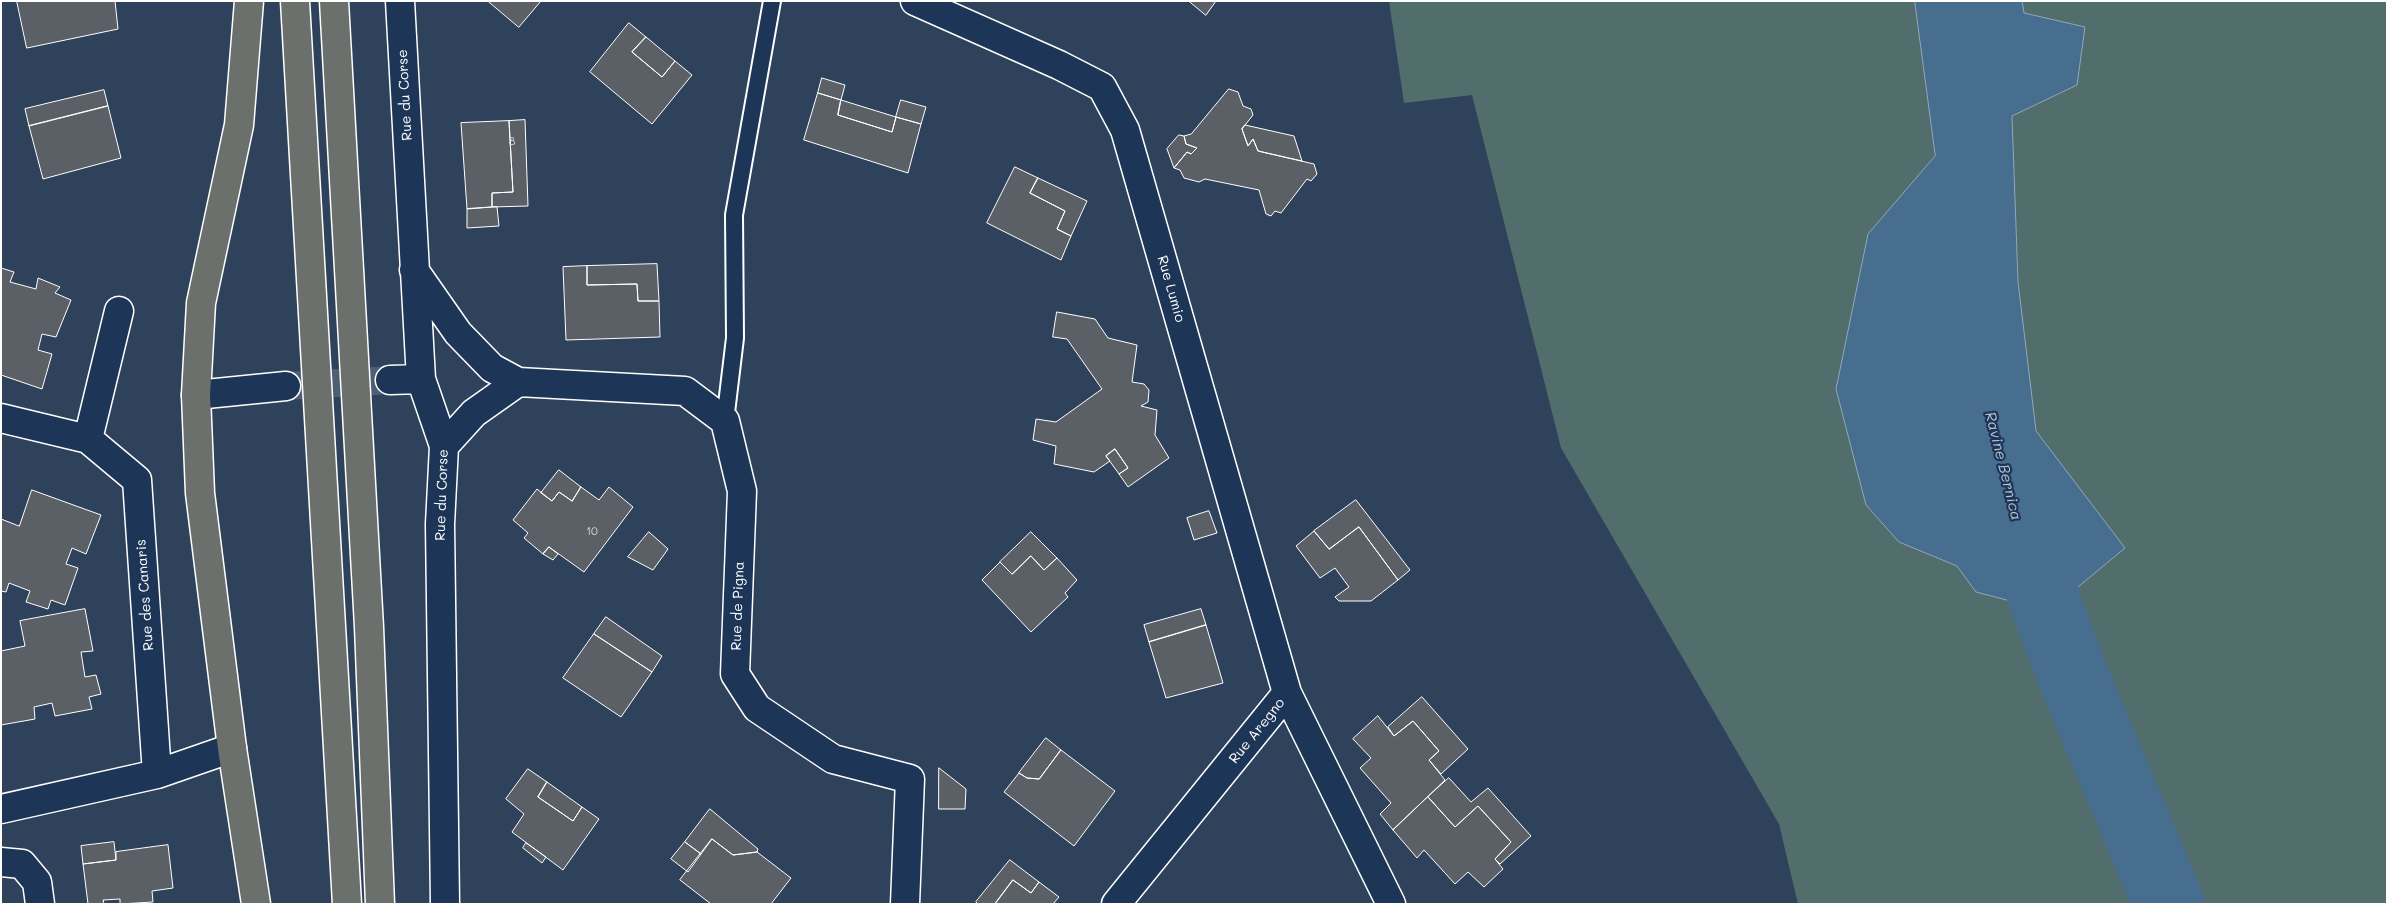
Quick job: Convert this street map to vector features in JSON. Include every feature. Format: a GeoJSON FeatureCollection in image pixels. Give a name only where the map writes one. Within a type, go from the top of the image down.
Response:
{"type":"FeatureCollection","features":[{"type":"Feature","properties":{"kind":"main road"},"geometry":{"type":"LineString","coordinates":[[249,1],[239,125],[201,303],[196,395],[200,493],[232,748],[256,904]]}},
{"type":"Feature","properties":{"kind":"main road"},"geometry":{"type":"LineString","coordinates":[[295,1],[347,904]]}},
{"type":"Feature","properties":{"kind":"main road"},"geometry":{"type":"LineString","coordinates":[[334,1],[369,626],[380,904]]}},
{"type":"Feature","properties":{"kind":"street","name":"Rue du Corse"},"geometry":{"type":"LineString","coordinates":[[400,1],[421,379],[444,446],[440,524],[445,904]]}},
{"type":"Feature","properties":{"kind":"street","name":"Rue Lumio"},"geometry":{"type":"LineString","coordinates":[[915,1],[1059,65],[1102,87],[1125,130],[1287,693]]}},
{"type":"Feature","properties":{"kind":"street"},"geometry":{"type":"LineString","coordinates":[[414,270],[458,332],[492,368],[518,382],[685,391],[725,421]]}},
{"type":"Feature","properties":{"kind":"street"},"geometry":{"type":"LineString","coordinates":[[88,439],[119,311]]}},
{"type":"Feature","properties":{"kind":"street"},"geometry":{"type":"LineString","coordinates":[[390,380],[421,379]]}},
{"type":"Feature","properties":{"kind":"street"},"geometry":{"type":"LineString","coordinates":[[444,446],[474,413],[518,382]]}},
{"type":"Feature","properties":{"kind":"street"},"geometry":{"type":"LineString","coordinates":[[196,395],[286,386]]}},
{"type":"Feature","properties":{"kind":"street","name":"Rue des Canaris"},"geometry":{"type":"LineString","coordinates":[[1,418],[88,439],[137,480],[157,774]]}},
{"type":"Feature","properties":{"kind":"street","name":"Rue de Pigna"},"geometry":{"type":"LineString","coordinates":[[725,421],[742,491],[736,674],[757,708],[833,759],[910,779],[905,904]]}},
{"type":"Feature","properties":{"kind":"street","name":"Rue Aregno"},"geometry":{"type":"LineString","coordinates":[[1116,904],[1287,693],[1391,904]]}},
{"type":"Feature","properties":{"kind":"street"},"geometry":{"type":"LineString","coordinates":[[1,809],[157,774],[232,748]]}},
{"type":"Feature","properties":{"kind":"street"},"geometry":{"type":"LineString","coordinates":[[1,862],[22,864],[37,882],[40,904]]}},
{"type":"Feature","properties":{"kind":"lane"},"geometry":{"type":"LineString","coordinates":[[725,421],[736,338],[734,215],[772,1]]}},
{"type":"Feature","properties":{"kind":"green space"},"geometry":{"type":"Polygon","coordinates":[[[1389,1],[2387,1],[2387,904],[1798,904],[1779,824],[1561,448],[1472,95],[1404,103],[1389,1]]]}},
{"type":"Feature","properties":{"kind":"water"},"geometry":{"type":"Polygon","coordinates":[[[1915,1],[2022,1],[2024,13],[2085,27],[2077,85],[2012,116],[2018,282],[2036,431],[2125,548],[2049,611],[1976,592],[1957,566],[1899,542],[1866,505],[1836,389],[1868,234],[1935,156],[1915,1]]]}},
{"type":"Feature","properties":{"kind":"building"},"geometry":{"type":"Polygon","coordinates":[[[17,1],[115,1],[118,29],[27,48],[17,1]]]}},
{"type":"Feature","properties":{"kind":"building"},"geometry":{"type":"Polygon","coordinates":[[[488,1],[541,1],[519,27],[488,1]]]}},
{"type":"Feature","properties":{"kind":"building"},"geometry":{"type":"Polygon","coordinates":[[[1189,1],[1216,1],[1206,15],[1189,1]]]}},
{"type":"Feature","properties":{"kind":"building"},"geometry":{"type":"Polygon","coordinates":[[[629,23],[646,37],[632,52],[662,77],[675,61],[692,75],[652,124],[590,72],[629,23]]]}},
{"type":"Feature","properties":{"kind":"building"},"geometry":{"type":"Polygon","coordinates":[[[646,37],[675,61],[662,77],[632,52],[646,37]]]}},
{"type":"Feature","properties":{"kind":"building"},"geometry":{"type":"Polygon","coordinates":[[[822,78],[845,85],[841,100],[818,93],[822,78]]]}},
{"type":"Feature","properties":{"kind":"building"},"geometry":{"type":"Polygon","coordinates":[[[1229,89],[1238,92],[1243,106],[1251,109],[1253,115],[1242,129],[1248,146],[1253,139],[1258,151],[1314,164],[1317,174],[1311,181],[1307,179],[1281,213],[1275,211],[1271,216],[1266,214],[1259,190],[1205,179],[1199,182],[1184,178],[1180,170],[1174,168],[1187,152],[1191,154],[1197,148],[1186,144],[1184,136],[1191,134],[1229,89]]]}},
{"type":"Feature","properties":{"kind":"building"},"geometry":{"type":"Polygon","coordinates":[[[104,90],[108,106],[29,126],[25,109],[104,90]]]}},
{"type":"Feature","properties":{"kind":"building"},"geometry":{"type":"Polygon","coordinates":[[[818,93],[841,100],[838,115],[892,132],[896,117],[921,124],[908,173],[804,140],[818,93]]]}},
{"type":"Feature","properties":{"kind":"building"},"geometry":{"type":"Polygon","coordinates":[[[841,100],[896,117],[892,132],[838,115],[841,100]]]}},
{"type":"Feature","properties":{"kind":"building"},"geometry":{"type":"Polygon","coordinates":[[[901,100],[926,107],[921,124],[896,117],[901,100]]]}},
{"type":"Feature","properties":{"kind":"building"},"geometry":{"type":"Polygon","coordinates":[[[108,106],[121,158],[43,179],[29,126],[108,106]]]}},
{"type":"Feature","properties":{"kind":"building"},"geometry":{"type":"Polygon","coordinates":[[[525,120],[528,206],[492,207],[492,193],[513,192],[509,121],[525,120]]]}},
{"type":"Feature","properties":{"kind":"building"},"geometry":{"type":"Polygon","coordinates":[[[509,121],[513,192],[492,193],[492,207],[467,209],[461,123],[509,121]]]}},
{"type":"Feature","properties":{"kind":"building"},"geometry":{"type":"Polygon","coordinates":[[[1245,125],[1294,136],[1302,161],[1258,151],[1253,139],[1248,146],[1242,129],[1245,125]]]}},
{"type":"Feature","properties":{"kind":"building"},"geometry":{"type":"Polygon","coordinates":[[[1179,135],[1184,136],[1186,144],[1197,148],[1191,154],[1187,152],[1174,168],[1167,149],[1179,135]]]}},
{"type":"Feature","properties":{"kind":"building"},"geometry":{"type":"Polygon","coordinates":[[[1015,167],[1038,178],[1030,193],[1065,211],[1057,229],[1071,236],[1061,260],[987,223],[1015,167]]]}},
{"type":"Feature","properties":{"kind":"building"},"geometry":{"type":"Polygon","coordinates":[[[1038,178],[1087,201],[1071,236],[1057,229],[1065,211],[1030,193],[1038,178]]]}},
{"type":"Feature","properties":{"kind":"building"},"geometry":{"type":"Polygon","coordinates":[[[497,207],[499,226],[467,228],[467,209],[497,207]]]}},
{"type":"Feature","properties":{"kind":"building"},"geometry":{"type":"Polygon","coordinates":[[[657,264],[659,301],[638,301],[637,284],[587,285],[587,266],[657,264]]]}},
{"type":"Feature","properties":{"kind":"building"},"geometry":{"type":"Polygon","coordinates":[[[587,266],[587,285],[637,284],[638,301],[659,301],[660,337],[566,340],[563,267],[587,266]]]}},
{"type":"Feature","properties":{"kind":"building"},"geometry":{"type":"Polygon","coordinates":[[[1,268],[14,272],[10,282],[36,289],[38,278],[60,287],[55,293],[71,300],[56,337],[42,334],[38,350],[52,354],[42,389],[1,375],[1,268]]]}},
{"type":"Feature","properties":{"kind":"building"},"geometry":{"type":"Polygon","coordinates":[[[1057,312],[1095,319],[1108,338],[1137,345],[1132,382],[1144,384],[1149,390],[1148,402],[1141,406],[1157,410],[1155,435],[1169,458],[1128,487],[1119,474],[1128,468],[1115,449],[1106,456],[1110,461],[1094,472],[1054,464],[1056,446],[1033,440],[1036,419],[1056,422],[1102,389],[1067,339],[1053,337],[1057,312]]]}},
{"type":"Feature","properties":{"kind":"building"},"geometry":{"type":"Polygon","coordinates":[[[1115,449],[1128,468],[1119,474],[1106,456],[1115,449]]]}},
{"type":"Feature","properties":{"kind":"building"},"geometry":{"type":"Polygon","coordinates":[[[559,470],[581,487],[572,501],[559,492],[552,501],[541,493],[559,470]]]}},
{"type":"Feature","properties":{"kind":"building"},"geometry":{"type":"Polygon","coordinates":[[[581,487],[599,500],[609,487],[633,507],[584,572],[549,547],[543,554],[524,538],[528,533],[513,520],[537,489],[552,501],[559,492],[572,501],[581,487]]]}},
{"type":"Feature","properties":{"kind":"building"},"geometry":{"type":"Polygon","coordinates":[[[32,490],[101,515],[86,554],[72,548],[66,564],[78,568],[65,605],[51,600],[48,609],[26,602],[30,591],[9,583],[6,592],[1,591],[1,519],[19,526],[32,490]]]}},
{"type":"Feature","properties":{"kind":"building"},"geometry":{"type":"Polygon","coordinates":[[[1356,500],[1410,570],[1398,580],[1359,527],[1329,549],[1314,531],[1356,500]]]}},
{"type":"Feature","properties":{"kind":"building"},"geometry":{"type":"Polygon","coordinates":[[[1209,511],[1217,533],[1194,540],[1187,518],[1209,511]]]}},
{"type":"Feature","properties":{"kind":"building"},"geometry":{"type":"Polygon","coordinates":[[[1359,527],[1398,580],[1371,601],[1339,601],[1335,597],[1349,587],[1335,568],[1320,578],[1296,546],[1314,531],[1329,549],[1359,527]]]}},
{"type":"Feature","properties":{"kind":"building"},"geometry":{"type":"Polygon","coordinates":[[[649,532],[668,549],[653,570],[628,557],[649,532]]]}},
{"type":"Feature","properties":{"kind":"building"},"geometry":{"type":"Polygon","coordinates":[[[1031,532],[1057,558],[1044,570],[1031,556],[1012,574],[1000,562],[1031,532]]]}},
{"type":"Feature","properties":{"kind":"building"},"geometry":{"type":"Polygon","coordinates":[[[549,547],[558,554],[553,560],[543,554],[549,547]]]}},
{"type":"Feature","properties":{"kind":"building"},"geometry":{"type":"Polygon","coordinates":[[[1031,556],[1044,570],[1057,558],[1077,580],[1065,593],[1068,597],[1031,632],[982,580],[1000,562],[1012,574],[1031,556]]]}},
{"type":"Feature","properties":{"kind":"building"},"geometry":{"type":"Polygon","coordinates":[[[85,609],[93,651],[81,652],[85,677],[96,675],[101,694],[89,697],[92,709],[55,716],[52,703],[34,707],[35,719],[1,725],[1,651],[25,646],[20,621],[85,609]]]}},
{"type":"Feature","properties":{"kind":"building"},"geometry":{"type":"Polygon","coordinates":[[[1201,609],[1206,625],[1149,642],[1144,625],[1201,609]]]}},
{"type":"Feature","properties":{"kind":"building"},"geometry":{"type":"Polygon","coordinates":[[[606,617],[662,656],[652,672],[594,634],[606,617]]]}},
{"type":"Feature","properties":{"kind":"building"},"geometry":{"type":"Polygon","coordinates":[[[1206,625],[1223,683],[1166,698],[1149,642],[1206,625]]]}},
{"type":"Feature","properties":{"kind":"building"},"geometry":{"type":"Polygon","coordinates":[[[594,634],[652,672],[621,717],[563,678],[594,634]]]}},
{"type":"Feature","properties":{"kind":"building"},"geometry":{"type":"Polygon","coordinates":[[[1422,697],[1468,749],[1441,774],[1429,760],[1439,751],[1413,721],[1394,736],[1388,727],[1422,697]]]}},
{"type":"Feature","properties":{"kind":"building"},"geometry":{"type":"Polygon","coordinates":[[[1378,716],[1394,736],[1413,721],[1439,751],[1429,760],[1445,780],[1393,830],[1380,814],[1391,803],[1360,768],[1371,758],[1353,739],[1378,716]]]}},
{"type":"Feature","properties":{"kind":"building"},"geometry":{"type":"Polygon","coordinates":[[[1046,738],[1061,750],[1039,779],[1027,778],[1019,773],[1046,738]]]}},
{"type":"Feature","properties":{"kind":"building"},"geometry":{"type":"Polygon","coordinates":[[[1061,750],[1115,791],[1074,846],[1004,792],[1019,773],[1027,778],[1039,779],[1061,750]]]}},
{"type":"Feature","properties":{"kind":"building"},"geometry":{"type":"Polygon","coordinates":[[[939,768],[966,789],[965,809],[939,809],[939,768]]]}},
{"type":"Feature","properties":{"kind":"building"},"geometry":{"type":"Polygon","coordinates":[[[528,769],[547,782],[538,797],[573,821],[582,807],[599,819],[563,870],[512,832],[524,814],[506,799],[528,769]]]}},
{"type":"Feature","properties":{"kind":"building"},"geometry":{"type":"Polygon","coordinates":[[[1449,778],[1471,802],[1488,788],[1531,836],[1500,864],[1495,859],[1511,842],[1478,806],[1455,827],[1428,797],[1449,778]]]}},
{"type":"Feature","properties":{"kind":"building"},"geometry":{"type":"Polygon","coordinates":[[[547,782],[582,807],[573,821],[538,797],[547,782]]]}},
{"type":"Feature","properties":{"kind":"building"},"geometry":{"type":"Polygon","coordinates":[[[1428,797],[1455,827],[1478,806],[1511,842],[1495,859],[1503,869],[1484,887],[1468,872],[1455,884],[1424,850],[1417,858],[1393,830],[1428,797]]]}},
{"type":"Feature","properties":{"kind":"building"},"geometry":{"type":"Polygon","coordinates":[[[710,809],[758,849],[757,852],[733,855],[712,839],[701,854],[685,842],[710,809]]]}},
{"type":"Feature","properties":{"kind":"building"},"geometry":{"type":"Polygon","coordinates":[[[712,839],[733,855],[757,852],[791,878],[771,904],[711,904],[680,880],[712,839]]]}},
{"type":"Feature","properties":{"kind":"building"},"geometry":{"type":"Polygon","coordinates":[[[114,842],[116,860],[83,864],[81,846],[114,842]]]}},
{"type":"Feature","properties":{"kind":"building"},"geometry":{"type":"Polygon","coordinates":[[[685,842],[701,854],[688,872],[671,859],[685,842]]]}},
{"type":"Feature","properties":{"kind":"building"},"geometry":{"type":"Polygon","coordinates":[[[526,843],[546,857],[542,863],[523,848],[526,843]]]}},
{"type":"Feature","properties":{"kind":"building"},"geometry":{"type":"Polygon","coordinates":[[[168,845],[173,888],[152,891],[153,902],[120,904],[120,899],[103,900],[104,904],[88,904],[83,864],[116,860],[116,852],[168,845]]]}},
{"type":"Feature","properties":{"kind":"building"},"geometry":{"type":"Polygon","coordinates":[[[1010,860],[1039,882],[1031,893],[1013,880],[995,904],[978,904],[976,902],[1010,860]]]}},
{"type":"Feature","properties":{"kind":"building"},"geometry":{"type":"Polygon","coordinates":[[[1013,880],[1031,893],[1039,882],[1059,897],[1053,904],[995,904],[1013,880]]]}},
{"type":"Feature","properties":{"kind":"waterway","name":"Ravine Bernica"},"geometry":{"type":"LineString","coordinates":[[2016,519],[2073,676],[2169,904]]}},
{"type":"Feature","properties":{"kind":"tunnel"},"geometry":{"type":"LineString","coordinates":[[286,386],[390,380]]}}]}
